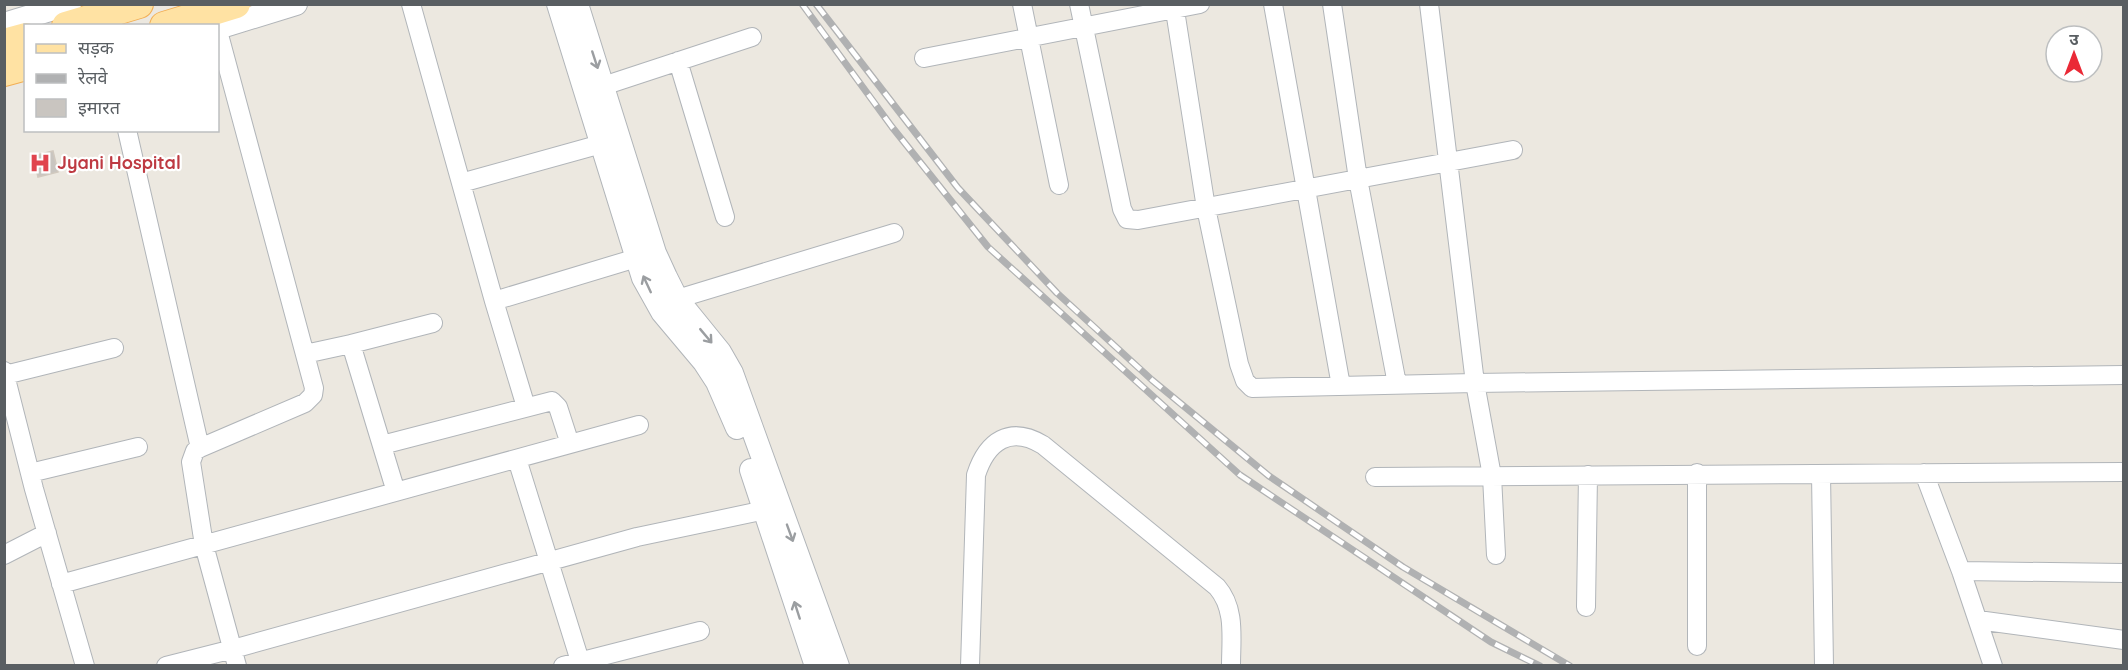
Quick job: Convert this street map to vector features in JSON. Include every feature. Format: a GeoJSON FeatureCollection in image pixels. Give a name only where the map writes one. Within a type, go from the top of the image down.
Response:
{"type":"FeatureCollection","features":[{"type":"Feature","properties":{"kind":"main road"},"geometry":{"type":"LineString","coordinates":[[73,24],[139,4]]}},
{"type":"Feature","properties":{"kind":"main road"},"geometry":{"type":"LineString","coordinates":[[171,24],[236,4]]}},
{"type":"Feature","properties":{"kind":"street"},"geometry":{"type":"LineString","coordinates":[[48,24],[70,4]]}},
{"type":"Feature","properties":{"kind":"street"},"geometry":{"type":"LineString","coordinates":[[219,30],[296,4]]}},
{"type":"Feature","properties":{"kind":"street"},"geometry":{"type":"LineString","coordinates":[[411,4],[526,407]]}},
{"type":"Feature","properties":{"kind":"street"},"geometry":{"type":"LineString","coordinates":[[1022,4],[1059,185]]}},
{"type":"Feature","properties":{"kind":"street"},"geometry":{"type":"LineString","coordinates":[[1080,4],[1122,209],[1127,219],[1138,220],[1206,208],[1513,150]]}},
{"type":"Feature","properties":{"kind":"street"},"geometry":{"type":"LineString","coordinates":[[924,58],[1175,7],[1200,4]]}},
{"type":"Feature","properties":{"kind":"street"},"geometry":{"type":"LineString","coordinates":[[1273,4],[1304,189],[1341,386]]}},
{"type":"Feature","properties":{"kind":"street"},"geometry":{"type":"LineString","coordinates":[[1332,4],[1358,179],[1397,384]]}},
{"type":"Feature","properties":{"kind":"street"},"geometry":{"type":"LineString","coordinates":[[1429,4],[1475,383],[1492,476],[1496,555]]}},
{"type":"Feature","properties":{"kind":"street"},"geometry":{"type":"LineString","coordinates":[[564,5],[594,89],[646,256],[720,352],[732,373],[772,509],[828,664]]}},
{"type":"Feature","properties":{"kind":"street"},"geometry":{"type":"LineString","coordinates":[[1175,7],[1206,208],[1239,364],[1248,386],[1256,389],[1397,384],[2124,375]]}},
{"type":"Feature","properties":{"kind":"street"},"geometry":{"type":"LineString","coordinates":[[219,34],[314,388],[313,395],[305,403],[200,448],[191,462],[204,544],[235,657]]}},
{"type":"Feature","properties":{"kind":"street"},"geometry":{"type":"LineString","coordinates":[[594,89],[752,37]]}},
{"type":"Feature","properties":{"kind":"street"},"geometry":{"type":"LineString","coordinates":[[12,57],[24,46]]}},
{"type":"Feature","properties":{"kind":"street"},"geometry":{"type":"LineString","coordinates":[[678,61],[725,217]]}},
{"type":"Feature","properties":{"kind":"street"},"geometry":{"type":"LineString","coordinates":[[127,132],[200,448]]}},
{"type":"Feature","properties":{"kind":"street"},"geometry":{"type":"LineString","coordinates":[[461,183],[611,142]]}},
{"type":"Feature","properties":{"kind":"street"},"geometry":{"type":"LineString","coordinates":[[677,299],[894,232]]}},
{"type":"Feature","properties":{"kind":"street"},"geometry":{"type":"LineString","coordinates":[[494,301],[646,256]]}},
{"type":"Feature","properties":{"kind":"street"},"geometry":{"type":"LineString","coordinates":[[646,256],[643,278],[662,312],[704,362],[717,382],[772,509]]}},
{"type":"Feature","properties":{"kind":"street"},"geometry":{"type":"LineString","coordinates":[[304,354],[433,324]]}},
{"type":"Feature","properties":{"kind":"street"},"geometry":{"type":"LineString","coordinates":[[351,344],[396,492]]}},
{"type":"Feature","properties":{"kind":"street"},"geometry":{"type":"LineString","coordinates":[[85,666],[30,473],[5,373],[114,348]]}},
{"type":"Feature","properties":{"kind":"street"},"geometry":{"type":"LineString","coordinates":[[382,445],[547,401],[556,404],[570,444]]}},
{"type":"Feature","properties":{"kind":"street"},"geometry":{"type":"LineString","coordinates":[[62,584],[639,425]]}},
{"type":"Feature","properties":{"kind":"street"},"geometry":{"type":"LineString","coordinates":[[970,666],[976,475],[985,455],[994,445],[1005,438],[1021,435],[1043,445],[1222,592],[1230,611],[1231,666]]}},
{"type":"Feature","properties":{"kind":"street"},"geometry":{"type":"LineString","coordinates":[[30,473],[138,447]]}},
{"type":"Feature","properties":{"kind":"street"},"geometry":{"type":"LineString","coordinates":[[517,459],[548,560],[571,663],[700,632]]}},
{"type":"Feature","properties":{"kind":"street"},"geometry":{"type":"LineString","coordinates":[[1375,477],[1697,473],[2124,472]]}},
{"type":"Feature","properties":{"kind":"street"},"geometry":{"type":"LineString","coordinates":[[1697,473],[1697,646]]}},
{"type":"Feature","properties":{"kind":"street"},"geometry":{"type":"LineString","coordinates":[[1924,473],[1961,571],[1993,666]]}},
{"type":"Feature","properties":{"kind":"street"},"geometry":{"type":"LineString","coordinates":[[1821,474],[1824,666]]}},
{"type":"Feature","properties":{"kind":"street"},"geometry":{"type":"LineString","coordinates":[[1586,607],[1588,475]]}},
{"type":"Feature","properties":{"kind":"street"},"geometry":{"type":"LineString","coordinates":[[166,666],[235,657],[548,560],[637,537],[772,509]]}},
{"type":"Feature","properties":{"kind":"street"},"geometry":{"type":"LineString","coordinates":[[4,555],[47,533]]}},
{"type":"Feature","properties":{"kind":"street"},"geometry":{"type":"LineString","coordinates":[[1961,571],[2124,573]]}},
{"type":"Feature","properties":{"kind":"street"},"geometry":{"type":"LineString","coordinates":[[1978,620],[2124,640]]}},
{"type":"Feature","properties":{"kind":"building"},"geometry":{"type":"Polygon","coordinates":[[[53,151],[58,172],[38,177],[33,156],[53,151]]]}},
{"type":"Feature","properties":{"kind":"railway"},"geometry":{"type":"LineString","coordinates":[[802,4],[892,127],[988,247],[1240,475],[1491,642],[1540,666]]}},
{"type":"Feature","properties":{"kind":"railway"},"geometry":{"type":"LineString","coordinates":[[816,4],[958,188],[1057,293],[1152,380],[1269,476],[1403,567],[1570,666]]}},
{"type":"Feature","properties":{"kind":"place","name":"Jyani Hospital"},"geometry":{"type":"Point","coordinates":[40,163]}}]}
